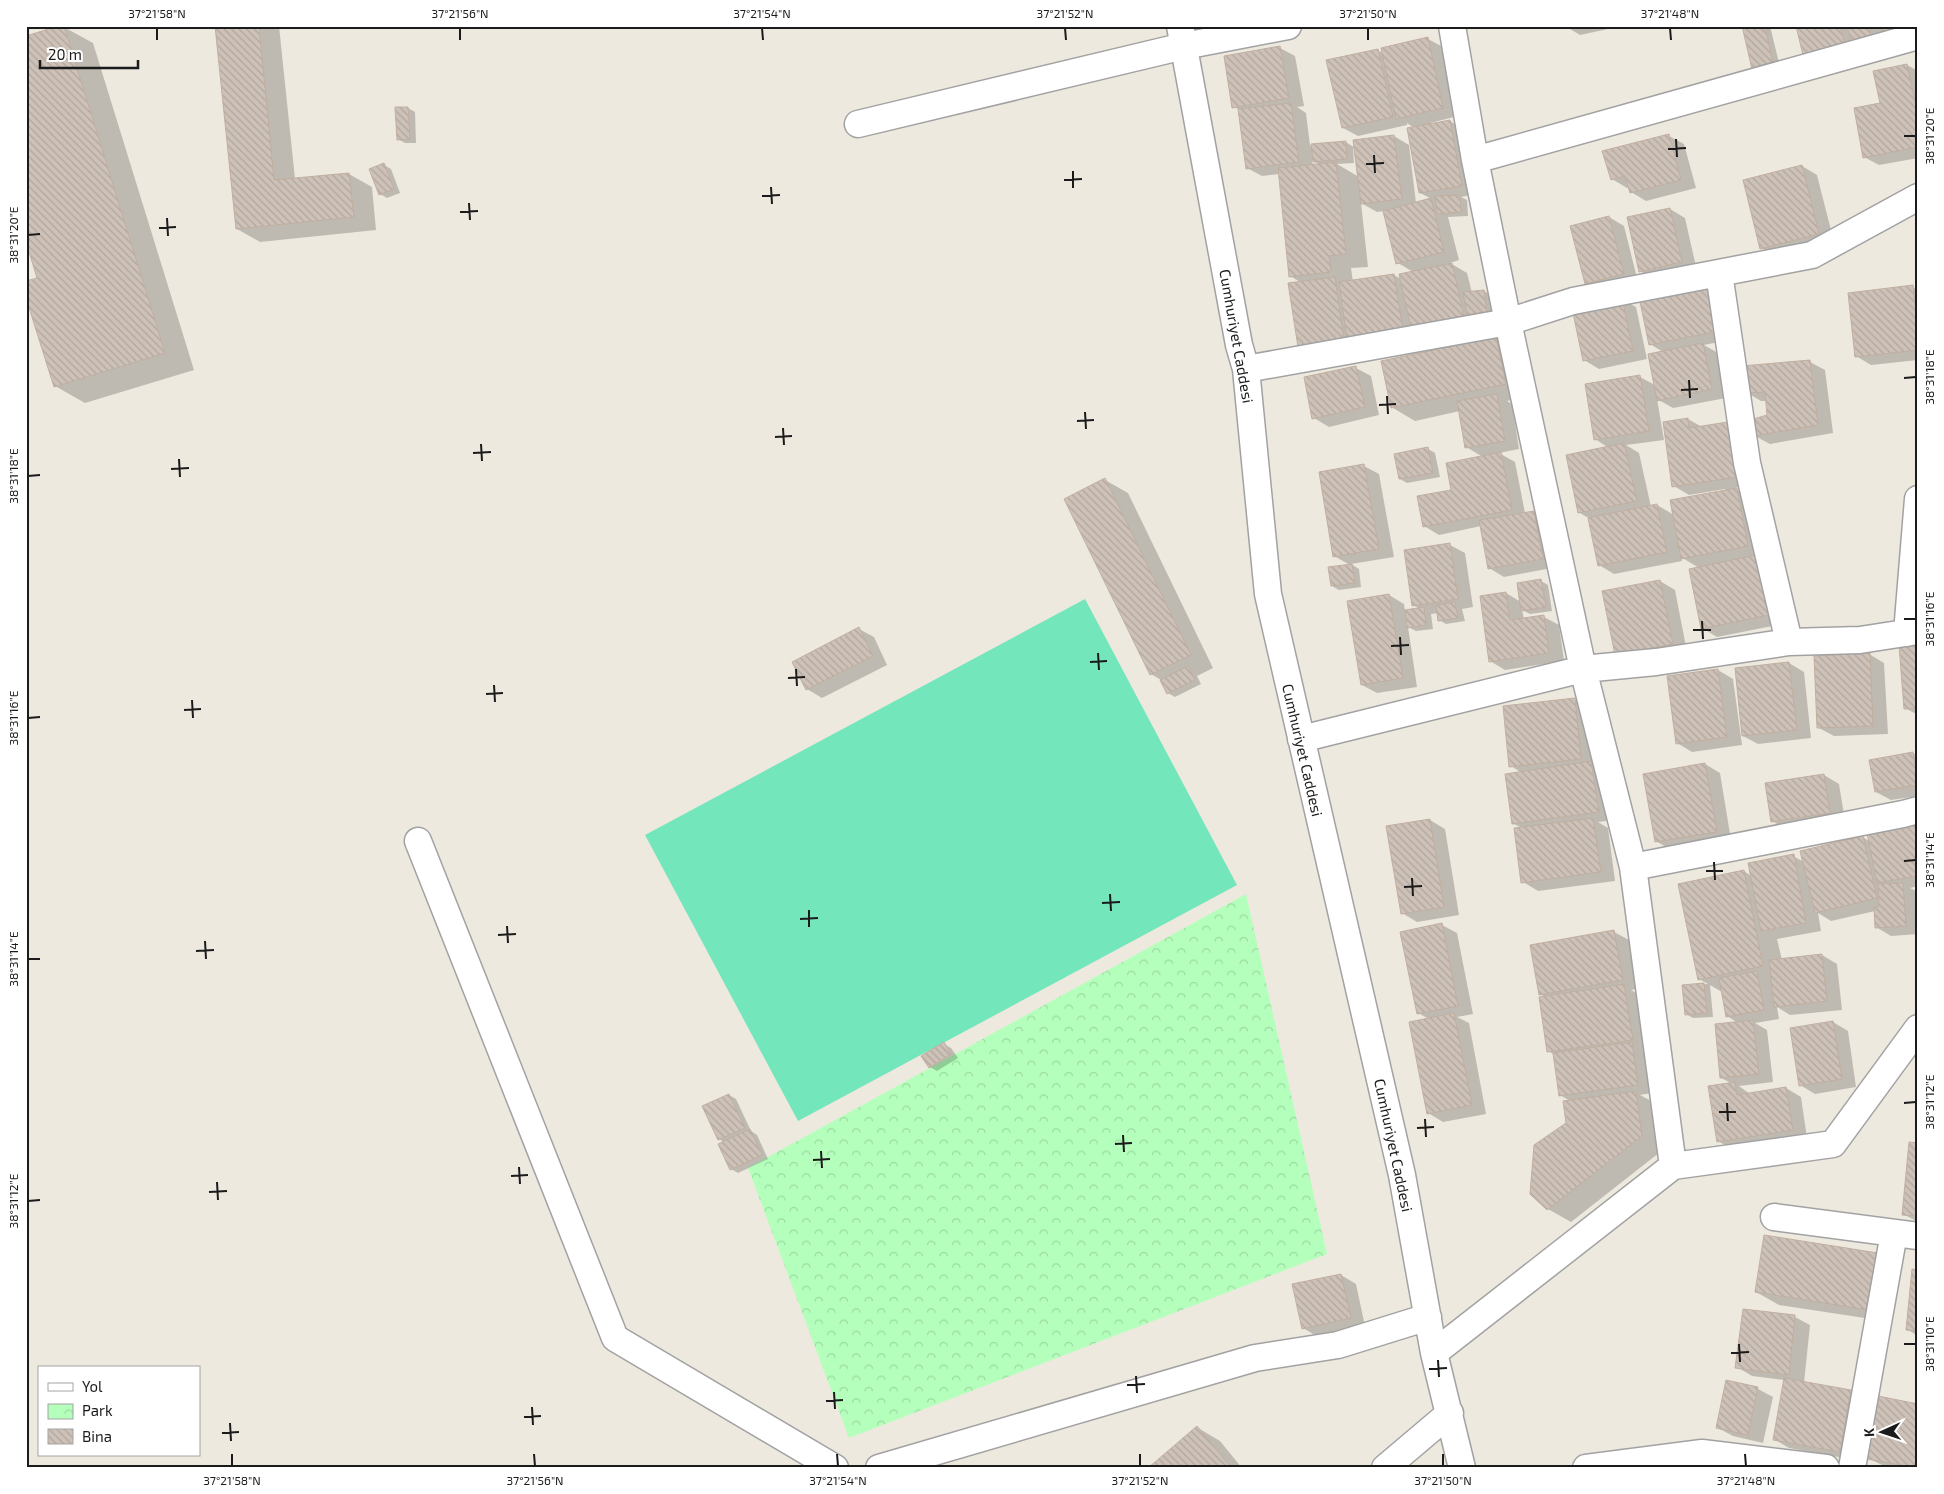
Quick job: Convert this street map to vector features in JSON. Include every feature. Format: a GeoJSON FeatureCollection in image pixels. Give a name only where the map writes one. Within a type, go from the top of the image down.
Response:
{"type":"FeatureCollection","features":[{"type":"Feature","properties":{"kind":"street"},"geometry":{"type":"LineString","coordinates":[[858,124],[1182,36],[1288,26]]}},
{"type":"Feature","properties":{"kind":"street"},"geometry":{"type":"LineString","coordinates":[[1452,26],[1508,322],[1583,669],[1633,867],[1673,1166]]}},
{"type":"Feature","properties":{"kind":"street","name":"Cumhuriyet Caddesi"},"geometry":{"type":"LineString","coordinates":[[1182,36],[1239,345],[1246,369],[1268,594],[1402,1175],[1434,1353],[1462,1468]]}},
{"type":"Feature","properties":{"kind":"street"},"geometry":{"type":"LineString","coordinates":[[1476,160],[1918,36]]}},
{"type":"Feature","properties":{"kind":"street"},"geometry":{"type":"LineString","coordinates":[[1246,369],[1508,322],[1573,301],[1812,256],[1918,198]]}},
{"type":"Feature","properties":{"kind":"street"},"geometry":{"type":"LineString","coordinates":[[1720,272],[1747,463],[1790,642]]}},
{"type":"Feature","properties":{"kind":"street"},"geometry":{"type":"LineString","coordinates":[[1301,739],[1583,669],[1656,662],[1790,642],[1860,640],[1912,632],[1918,499]]}},
{"type":"Feature","properties":{"kind":"street"},"geometry":{"type":"LineString","coordinates":[[1633,867],[1918,810]]}},
{"type":"Feature","properties":{"kind":"street"},"geometry":{"type":"LineString","coordinates":[[418,841],[615,1338],[835,1468]]}},
{"type":"Feature","properties":{"kind":"street"},"geometry":{"type":"LineString","coordinates":[[1434,1353],[1673,1166],[1833,1144],[1918,1028]]}},
{"type":"Feature","properties":{"kind":"street"},"geometry":{"type":"LineString","coordinates":[[1774,1217],[1906,1235],[1852,1468]]}},
{"type":"Feature","properties":{"kind":"street"},"geometry":{"type":"LineString","coordinates":[[879,1468],[1255,1358],[1338,1346],[1428,1317]]}},
{"type":"Feature","properties":{"kind":"street"},"geometry":{"type":"LineString","coordinates":[[1385,1468],[1450,1413]]}},
{"type":"Feature","properties":{"kind":"street"},"geometry":{"type":"LineString","coordinates":[[1586,1468],[1702,1452],[1826,1468]]}},
{"type":"Feature","properties":{"kind":"green space"},"geometry":{"type":"Polygon","coordinates":[[[1085,599],[1237,885],[798,1121],[645,835],[1085,599]]]}},
{"type":"Feature","properties":{"kind":"green space"},"geometry":{"type":"Polygon","coordinates":[[[1246,894],[1327,1254],[849,1438],[748,1168],[1246,894]]]}},
{"type":"Feature","properties":{"kind":"building"},"geometry":{"type":"Polygon","coordinates":[[[58,26],[64,26],[165,353],[54,387],[26,298],[26,281],[37,278],[26,242],[26,36],[58,26]]]}},
{"type":"Feature","properties":{"kind":"building"},"geometry":{"type":"Polygon","coordinates":[[[215,26],[259,26],[274,180],[349,173],[354,217],[236,229],[215,26]]]}},
{"type":"Feature","properties":{"kind":"building"},"geometry":{"type":"Polygon","coordinates":[[[1742,26],[1765,26],[1773,64],[1752,69],[1742,26]]]}},
{"type":"Feature","properties":{"kind":"building"},"geometry":{"type":"Polygon","coordinates":[[[1796,26],[1840,26],[1845,44],[1803,55],[1796,26]]]}},
{"type":"Feature","properties":{"kind":"building"},"geometry":{"type":"Polygon","coordinates":[[[1847,26],[1869,26],[1872,39],[1852,45],[1847,26]]]}},
{"type":"Feature","properties":{"kind":"building"},"geometry":{"type":"Polygon","coordinates":[[[1881,26],[1916,26],[1885,37],[1881,26]]]}},
{"type":"Feature","properties":{"kind":"building"},"geometry":{"type":"Polygon","coordinates":[[[1428,37],[1443,108],[1396,119],[1381,48],[1428,37]]]}},
{"type":"Feature","properties":{"kind":"building"},"geometry":{"type":"Polygon","coordinates":[[[1280,46],[1289,98],[1232,108],[1224,56],[1280,46]]]}},
{"type":"Feature","properties":{"kind":"building"},"geometry":{"type":"Polygon","coordinates":[[[1378,49],[1393,117],[1342,128],[1326,60],[1378,49]]]}},
{"type":"Feature","properties":{"kind":"building"},"geometry":{"type":"Polygon","coordinates":[[[1907,64],[1918,116],[1918,147],[1863,158],[1854,108],[1880,103],[1873,71],[1907,64]]]}},
{"type":"Feature","properties":{"kind":"building"},"geometry":{"type":"Polygon","coordinates":[[[1291,103],[1299,162],[1246,169],[1238,109],[1291,103]]]}},
{"type":"Feature","properties":{"kind":"building"},"geometry":{"type":"Polygon","coordinates":[[[395,107],[408,107],[410,139],[397,140],[395,107]]]}},
{"type":"Feature","properties":{"kind":"building"},"geometry":{"type":"Polygon","coordinates":[[[1450,120],[1462,186],[1419,193],[1407,128],[1450,120]]]}},
{"type":"Feature","properties":{"kind":"building"},"geometry":{"type":"Polygon","coordinates":[[[1669,134],[1681,180],[1630,193],[1625,176],[1611,180],[1602,151],[1669,134]]]}},
{"type":"Feature","properties":{"kind":"building"},"geometry":{"type":"Polygon","coordinates":[[[1394,135],[1402,199],[1361,204],[1353,140],[1394,135]]]}},
{"type":"Feature","properties":{"kind":"building"},"geometry":{"type":"Polygon","coordinates":[[[1346,141],[1347,159],[1313,162],[1311,144],[1346,141]]]}},
{"type":"Feature","properties":{"kind":"building"},"geometry":{"type":"Polygon","coordinates":[[[1336,162],[1346,254],[1329,256],[1331,272],[1289,277],[1278,168],[1336,162]]]}},
{"type":"Feature","properties":{"kind":"building"},"geometry":{"type":"Polygon","coordinates":[[[384,163],[394,189],[379,195],[369,169],[384,163]]]}},
{"type":"Feature","properties":{"kind":"building"},"geometry":{"type":"Polygon","coordinates":[[[1802,165],[1819,234],[1760,249],[1743,180],[1802,165]]]}},
{"type":"Feature","properties":{"kind":"building"},"geometry":{"type":"Polygon","coordinates":[[[1460,195],[1461,212],[1437,214],[1435,196],[1460,195]]]}},
{"type":"Feature","properties":{"kind":"building"},"geometry":{"type":"Polygon","coordinates":[[[1431,198],[1444,252],[1396,264],[1383,211],[1431,198]]]}},
{"type":"Feature","properties":{"kind":"building"},"geometry":{"type":"Polygon","coordinates":[[[1670,208],[1682,262],[1639,272],[1627,217],[1670,208]]]}},
{"type":"Feature","properties":{"kind":"building"},"geometry":{"type":"Polygon","coordinates":[[[1609,216],[1624,274],[1585,284],[1570,226],[1609,216]]]}},
{"type":"Feature","properties":{"kind":"building"},"geometry":{"type":"Polygon","coordinates":[[[1452,263],[1465,321],[1412,333],[1399,274],[1452,263]]]}},
{"type":"Feature","properties":{"kind":"building"},"geometry":{"type":"Polygon","coordinates":[[[1394,274],[1403,330],[1347,339],[1339,282],[1394,274]]]}},
{"type":"Feature","properties":{"kind":"building"},"geometry":{"type":"Polygon","coordinates":[[[1335,277],[1344,340],[1298,347],[1288,283],[1335,277]]]}},
{"type":"Feature","properties":{"kind":"building"},"geometry":{"type":"Polygon","coordinates":[[[1710,283],[1719,331],[1649,345],[1639,297],[1710,283]]]}},
{"type":"Feature","properties":{"kind":"building"},"geometry":{"type":"Polygon","coordinates":[[[1913,285],[1918,350],[1855,357],[1848,293],[1913,285]]]}},
{"type":"Feature","properties":{"kind":"building"},"geometry":{"type":"Polygon","coordinates":[[[1484,290],[1487,312],[1467,315],[1463,292],[1484,290]]]}},
{"type":"Feature","properties":{"kind":"building"},"geometry":{"type":"Polygon","coordinates":[[[1622,297],[1633,351],[1583,361],[1572,308],[1622,297]]]}},
{"type":"Feature","properties":{"kind":"building"},"geometry":{"type":"Polygon","coordinates":[[[1496,337],[1506,384],[1391,408],[1381,361],[1496,337]]]}},
{"type":"Feature","properties":{"kind":"building"},"geometry":{"type":"Polygon","coordinates":[[[1703,343],[1712,389],[1657,401],[1648,354],[1703,343]]]}},
{"type":"Feature","properties":{"kind":"building"},"geometry":{"type":"Polygon","coordinates":[[[1810,360],[1818,425],[1754,436],[1750,420],[1767,415],[1765,392],[1745,393],[1742,366],[1810,360]]]}},
{"type":"Feature","properties":{"kind":"building"},"geometry":{"type":"Polygon","coordinates":[[[1356,366],[1365,407],[1312,419],[1304,377],[1356,366]]]}},
{"type":"Feature","properties":{"kind":"building"},"geometry":{"type":"Polygon","coordinates":[[[1640,375],[1649,431],[1594,440],[1585,384],[1640,375]]]}},
{"type":"Feature","properties":{"kind":"building"},"geometry":{"type":"Polygon","coordinates":[[[1497,394],[1505,441],[1465,448],[1457,401],[1497,394]]]}},
{"type":"Feature","properties":{"kind":"building"},"geometry":{"type":"Polygon","coordinates":[[[1688,418],[1689,428],[1728,422],[1737,477],[1672,487],[1663,422],[1688,418]]]}},
{"type":"Feature","properties":{"kind":"building"},"geometry":{"type":"Polygon","coordinates":[[[1624,443],[1637,501],[1578,513],[1566,455],[1624,443]]]}},
{"type":"Feature","properties":{"kind":"building"},"geometry":{"type":"Polygon","coordinates":[[[1428,447],[1433,473],[1399,479],[1394,454],[1428,447]]]}},
{"type":"Feature","properties":{"kind":"building"},"geometry":{"type":"Polygon","coordinates":[[[1501,452],[1512,510],[1423,527],[1417,496],[1451,490],[1446,463],[1501,452]]]}},
{"type":"Feature","properties":{"kind":"building"},"geometry":{"type":"Polygon","coordinates":[[[1364,464],[1379,549],[1333,557],[1319,472],[1364,464]]]}},
{"type":"Feature","properties":{"kind":"building"},"geometry":{"type":"Polygon","coordinates":[[[1105,478],[1191,655],[1150,675],[1064,499],[1105,478]]]}},
{"type":"Feature","properties":{"kind":"building"},"geometry":{"type":"Polygon","coordinates":[[[1737,488],[1748,546],[1681,559],[1670,500],[1737,488]]]}},
{"type":"Feature","properties":{"kind":"building"},"geometry":{"type":"Polygon","coordinates":[[[1657,504],[1667,552],[1598,566],[1588,518],[1657,504]]]}},
{"type":"Feature","properties":{"kind":"building"},"geometry":{"type":"Polygon","coordinates":[[[1534,511],[1543,559],[1488,569],[1479,520],[1534,511]]]}},
{"type":"Feature","properties":{"kind":"building"},"geometry":{"type":"Polygon","coordinates":[[[1450,543],[1458,599],[1412,606],[1404,550],[1450,543]]]}},
{"type":"Feature","properties":{"kind":"building"},"geometry":{"type":"Polygon","coordinates":[[[1756,555],[1769,615],[1701,629],[1689,569],[1756,555]]]}},
{"type":"Feature","properties":{"kind":"building"},"geometry":{"type":"Polygon","coordinates":[[[1352,564],[1355,583],[1331,586],[1328,567],[1352,564]]]}},
{"type":"Feature","properties":{"kind":"building"},"geometry":{"type":"Polygon","coordinates":[[[1541,579],[1546,607],[1521,611],[1517,583],[1541,579]]]}},
{"type":"Feature","properties":{"kind":"building"},"geometry":{"type":"Polygon","coordinates":[[[1660,580],[1673,644],[1615,655],[1602,591],[1660,580]]]}},
{"type":"Feature","properties":{"kind":"building"},"geometry":{"type":"Polygon","coordinates":[[[1506,592],[1510,620],[1544,615],[1549,653],[1489,662],[1480,596],[1506,592]]]}},
{"type":"Feature","properties":{"kind":"building"},"geometry":{"type":"Polygon","coordinates":[[[1389,594],[1403,678],[1361,685],[1347,601],[1389,594]]]}},
{"type":"Feature","properties":{"kind":"building"},"geometry":{"type":"Polygon","coordinates":[[[1455,602],[1458,618],[1438,621],[1436,605],[1455,602]]]}},
{"type":"Feature","properties":{"kind":"building"},"geometry":{"type":"Polygon","coordinates":[[[1424,607],[1426,625],[1407,628],[1405,610],[1424,607]]]}},
{"type":"Feature","properties":{"kind":"building"},"geometry":{"type":"Polygon","coordinates":[[[859,627],[873,656],[806,690],[792,662],[859,627]]]}},
{"type":"Feature","properties":{"kind":"building"},"geometry":{"type":"Polygon","coordinates":[[[1918,643],[1918,708],[1904,709],[1899,645],[1918,643]]]}},
{"type":"Feature","properties":{"kind":"building"},"geometry":{"type":"Polygon","coordinates":[[[1870,653],[1873,726],[1817,728],[1814,656],[1870,653]]]}},
{"type":"Feature","properties":{"kind":"building"},"geometry":{"type":"Polygon","coordinates":[[[1789,662],[1797,730],[1742,736],[1735,668],[1789,662]]]}},
{"type":"Feature","properties":{"kind":"building"},"geometry":{"type":"Polygon","coordinates":[[[1188,666],[1195,680],[1167,694],[1160,680],[1188,666]]]}},
{"type":"Feature","properties":{"kind":"building"},"geometry":{"type":"Polygon","coordinates":[[[1718,669],[1727,737],[1676,744],[1667,676],[1718,669]]]}},
{"type":"Feature","properties":{"kind":"building"},"geometry":{"type":"Polygon","coordinates":[[[1575,698],[1581,759],[1509,767],[1503,706],[1575,698]]]}},
{"type":"Feature","properties":{"kind":"building"},"geometry":{"type":"Polygon","coordinates":[[[1913,752],[1918,785],[1875,792],[1869,760],[1913,752]]]}},
{"type":"Feature","properties":{"kind":"building"},"geometry":{"type":"Polygon","coordinates":[[[1591,761],[1599,812],[1512,824],[1505,774],[1591,761]]]}},
{"type":"Feature","properties":{"kind":"building"},"geometry":{"type":"Polygon","coordinates":[[[1705,763],[1717,832],[1655,842],[1643,774],[1705,763]]]}},
{"type":"Feature","properties":{"kind":"building"},"geometry":{"type":"Polygon","coordinates":[[[1824,774],[1830,813],[1771,822],[1765,783],[1824,774]]]}},
{"type":"Feature","properties":{"kind":"building"},"geometry":{"type":"Polygon","coordinates":[[[1593,818],[1601,872],[1521,883],[1514,828],[1593,818]]]}},
{"type":"Feature","properties":{"kind":"building"},"geometry":{"type":"Polygon","coordinates":[[[1430,819],[1444,907],[1401,914],[1386,826],[1430,819]]]}},
{"type":"Feature","properties":{"kind":"building"},"geometry":{"type":"Polygon","coordinates":[[[1918,823],[1918,876],[1877,883],[1867,833],[1918,823]]]}},
{"type":"Feature","properties":{"kind":"building"},"geometry":{"type":"Polygon","coordinates":[[[1863,836],[1877,898],[1815,913],[1800,851],[1863,836]]]}},
{"type":"Feature","properties":{"kind":"building"},"geometry":{"type":"Polygon","coordinates":[[[1794,854],[1806,923],[1761,931],[1748,863],[1794,854]]]}},
{"type":"Feature","properties":{"kind":"building"},"geometry":{"type":"Polygon","coordinates":[[[1744,870],[1763,966],[1698,980],[1678,884],[1744,870]]]}},
{"type":"Feature","properties":{"kind":"building"},"geometry":{"type":"Polygon","coordinates":[[[1903,883],[1906,926],[1875,928],[1874,907],[1879,907],[1878,884],[1903,883]]]}},
{"type":"Feature","properties":{"kind":"building"},"geometry":{"type":"Polygon","coordinates":[[[1442,923],[1458,1006],[1417,1014],[1400,932],[1442,923]]]}},
{"type":"Feature","properties":{"kind":"building"},"geometry":{"type":"Polygon","coordinates":[[[1614,930],[1623,980],[1539,995],[1530,945],[1614,930]]]}},
{"type":"Feature","properties":{"kind":"building"},"geometry":{"type":"Polygon","coordinates":[[[1822,954],[1827,1001],[1774,1007],[1769,960],[1822,954]]]}},
{"type":"Feature","properties":{"kind":"building"},"geometry":{"type":"Polygon","coordinates":[[[1757,971],[1764,1010],[1726,1017],[1719,978],[1757,971]]]}},
{"type":"Feature","properties":{"kind":"building"},"geometry":{"type":"Polygon","coordinates":[[[1704,983],[1707,1013],[1685,1015],[1682,985],[1704,983]]]}},
{"type":"Feature","properties":{"kind":"building"},"geometry":{"type":"Polygon","coordinates":[[[1624,984],[1633,1040],[1547,1052],[1539,997],[1624,984]]]}},
{"type":"Feature","properties":{"kind":"building"},"geometry":{"type":"Polygon","coordinates":[[[1454,1013],[1472,1105],[1427,1114],[1409,1022],[1454,1013]]]}},
{"type":"Feature","properties":{"kind":"building"},"geometry":{"type":"Polygon","coordinates":[[[1753,1020],[1759,1074],[1720,1078],[1715,1024],[1753,1020]]]}},
{"type":"Feature","properties":{"kind":"building"},"geometry":{"type":"Polygon","coordinates":[[[1833,1021],[1842,1079],[1799,1086],[1790,1028],[1833,1021]]]}},
{"type":"Feature","properties":{"kind":"building"},"geometry":{"type":"Polygon","coordinates":[[[944,1042],[951,1054],[929,1068],[921,1056],[944,1042]]]}},
{"type":"Feature","properties":{"kind":"building"},"geometry":{"type":"Polygon","coordinates":[[[1632,1042],[1638,1085],[1559,1096],[1553,1053],[1632,1042]]]}},
{"type":"Feature","properties":{"kind":"building"},"geometry":{"type":"Polygon","coordinates":[[[1735,1082],[1737,1095],[1786,1087],[1793,1130],[1717,1142],[1708,1086],[1735,1082]]]}},
{"type":"Feature","properties":{"kind":"building"},"geometry":{"type":"Polygon","coordinates":[[[1636,1091],[1642,1136],[1547,1210],[1530,1194],[1534,1145],[1566,1123],[1563,1101],[1636,1091]]]}},
{"type":"Feature","properties":{"kind":"building"},"geometry":{"type":"Polygon","coordinates":[[[729,1094],[745,1128],[718,1140],[702,1106],[729,1094]]]}},
{"type":"Feature","properties":{"kind":"building"},"geometry":{"type":"Polygon","coordinates":[[[750,1129],[762,1155],[730,1170],[718,1144],[750,1129]]]}},
{"type":"Feature","properties":{"kind":"building"},"geometry":{"type":"Polygon","coordinates":[[[1909,1142],[1918,1143],[1918,1216],[1902,1215],[1909,1142]]]}},
{"type":"Feature","properties":{"kind":"building"},"geometry":{"type":"Polygon","coordinates":[[[1764,1235],[1878,1253],[1869,1310],[1755,1292],[1764,1235]]]}},
{"type":"Feature","properties":{"kind":"building"},"geometry":{"type":"Polygon","coordinates":[[[1912,1269],[1918,1270],[1918,1331],[1906,1330],[1912,1269]]]}},
{"type":"Feature","properties":{"kind":"building"},"geometry":{"type":"Polygon","coordinates":[[[1341,1274],[1351,1318],[1302,1329],[1292,1284],[1341,1274]]]}},
{"type":"Feature","properties":{"kind":"building"},"geometry":{"type":"Polygon","coordinates":[[[1743,1309],[1795,1315],[1789,1375],[1735,1368],[1743,1309]]]}},
{"type":"Feature","properties":{"kind":"building"},"geometry":{"type":"Polygon","coordinates":[[[1784,1378],[1851,1390],[1840,1452],[1773,1440],[1784,1378]]]}},
{"type":"Feature","properties":{"kind":"building"},"geometry":{"type":"Polygon","coordinates":[[[1726,1380],[1758,1387],[1748,1435],[1716,1428],[1726,1380]]]}},
{"type":"Feature","properties":{"kind":"building"},"geometry":{"type":"Polygon","coordinates":[[[1878,1396],[1918,1404],[1918,1468],[1867,1459],[1878,1396]]]}},
{"type":"Feature","properties":{"kind":"building"},"geometry":{"type":"Polygon","coordinates":[[[1197,1426],[1229,1465],[1226,1468],[1148,1468],[1197,1426]]]}}]}
